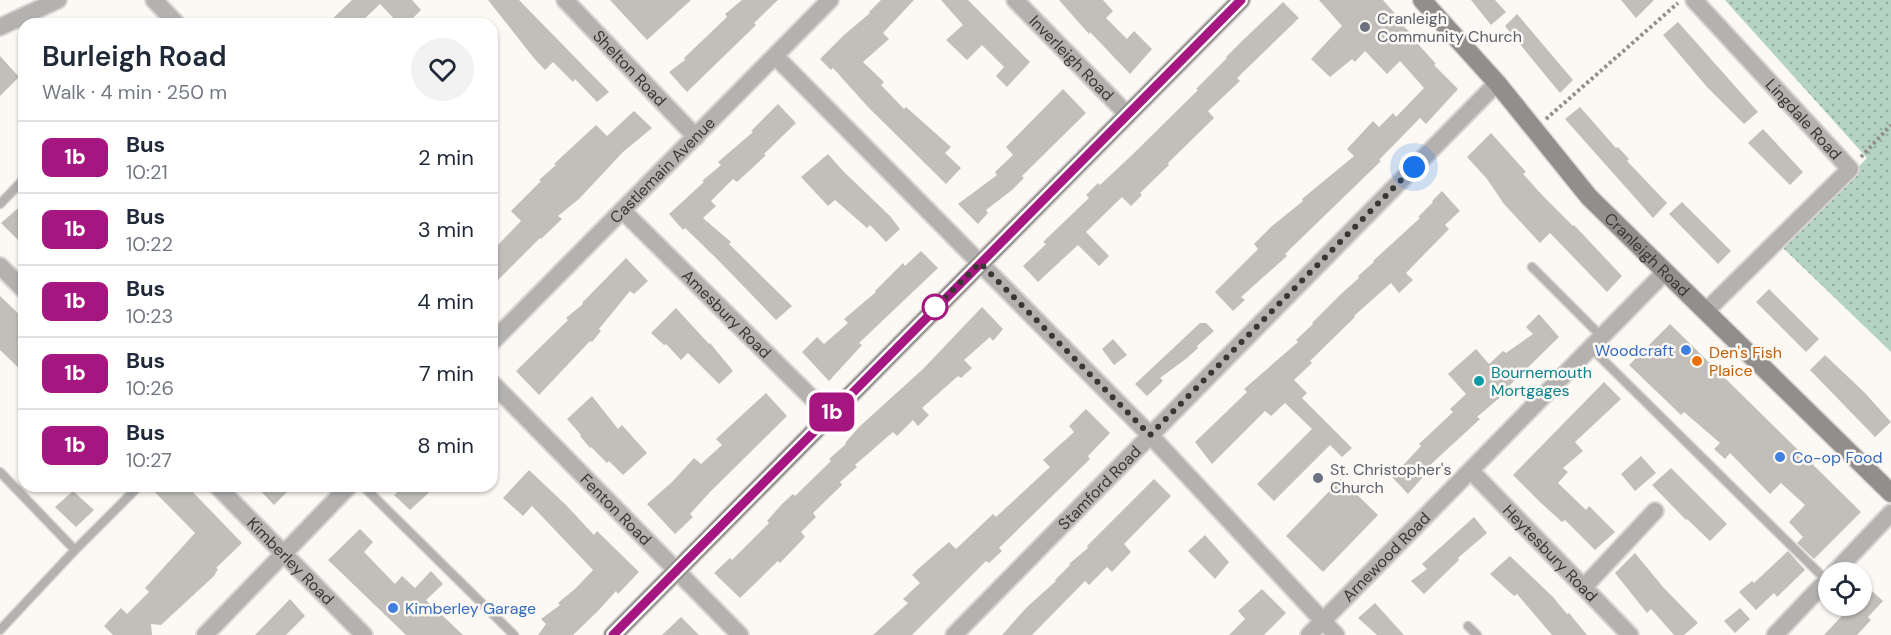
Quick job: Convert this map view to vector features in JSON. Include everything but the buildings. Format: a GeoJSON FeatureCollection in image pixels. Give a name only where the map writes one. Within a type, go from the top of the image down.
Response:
{"type":"FeatureCollection","features":[{"type":"Feature","properties":{"kind":"street"},"geometry":{"type":"LineString","coordinates":[[19,18],[57,0]]}},
{"type":"Feature","properties":{"kind":"street"},"geometry":{"type":"LineString","coordinates":[[154,0],[171,18]]}},
{"type":"Feature","properties":{"kind":"street","name":"Shelton Road"},"geometry":{"type":"LineString","coordinates":[[565,0],[696,137]]}},
{"type":"Feature","properties":{"kind":"street","name":"Castlemain Avenue"},"geometry":{"type":"LineString","coordinates":[[498,336],[830,0]]}},
{"type":"Feature","properties":{"kind":"street","name":"Inverleigh Road"},"geometry":{"type":"LineString","coordinates":[[1016,0],[1128,115]]}},
{"type":"Feature","properties":{"kind":"street"},"geometry":{"type":"LineString","coordinates":[[613,635],[1241,0]]}},
{"type":"Feature","properties":{"kind":"street","name":"Cranleigh Road"},"geometry":{"type":"LineString","coordinates":[[1422,0],[1497,83],[1589,197],[1891,493]]}},
{"type":"Feature","properties":{"kind":"street","name":"Lingdale Road"},"geometry":{"type":"LineString","coordinates":[[1694,0],[1850,169],[1706,311]]}},
{"type":"Feature","properties":{"kind":"street"},"geometry":{"type":"LineString","coordinates":[[0,27],[18,18]]}},
{"type":"Feature","properties":{"kind":"street"},"geometry":{"type":"LineString","coordinates":[[776,57],[1150,435],[1336,635]]}},
{"type":"Feature","properties":{"kind":"street","name":"Stamford Road"},"geometry":{"type":"LineString","coordinates":[[954,635],[1497,83]]}},
{"type":"Feature","properties":{"kind":"street","name":"Amesbury Road"},"geometry":{"type":"LineString","coordinates":[[623,211],[829,416]]}},
{"type":"Feature","properties":{"kind":"street"},"geometry":{"type":"LineString","coordinates":[[0,266],[18,284]]}},
{"type":"Feature","properties":{"kind":"street","name":"Arnewood Road"},"geometry":{"type":"LineString","coordinates":[[1309,635],[1665,272]]}},
{"type":"Feature","properties":{"kind":"street","name":"Fenton Road"},"geometry":{"type":"LineString","coordinates":[[498,389],[740,635]]}},
{"type":"Feature","properties":{"kind":"street","name":"Heytesbury Road"},"geometry":{"type":"LineString","coordinates":[[1471,471],[1630,635]]}},
{"type":"Feature","properties":{"kind":"street","name":"Kimberley Road"},"geometry":{"type":"LineString","coordinates":[[223,492],[364,635]]}},
{"type":"Feature","properties":{"kind":"street"},"geometry":{"type":"LineString","coordinates":[[205,635],[343,492]]}},
{"type":"Feature","properties":{"kind":"street"},"geometry":{"type":"LineString","coordinates":[[1584,587],[1655,511]]}},
{"type":"Feature","properties":{"kind":"street"},"geometry":{"type":"LineString","coordinates":[[1844,562],[1891,513]]}},
{"type":"Feature","properties":{"kind":"street"},"geometry":{"type":"LineString","coordinates":[[1774,635],[1818,589]]}},
{"type":"Feature","properties":{"kind":"lane"},"geometry":{"type":"LineString","coordinates":[[0,204],[18,185]]}},
{"type":"Feature","properties":{"kind":"lane"},"geometry":{"type":"LineString","coordinates":[[1532,267],[1596,343],[1818,565]]}},
{"type":"Feature","properties":{"kind":"lane"},"geometry":{"type":"LineString","coordinates":[[0,472],[18,491]]}},
{"type":"Feature","properties":{"kind":"lane"},"geometry":{"type":"LineString","coordinates":[[19,492],[75,550]]}},
{"type":"Feature","properties":{"kind":"lane"},"geometry":{"type":"LineString","coordinates":[[0,630],[133,492]]}},
{"type":"Feature","properties":{"kind":"lane"},"geometry":{"type":"LineString","coordinates":[[369,492],[514,635]]}},
{"type":"Feature","properties":{"kind":"lane"},"geometry":{"type":"LineString","coordinates":[[1468,626],[1477,635]]}},
{"type":"Feature","properties":{"kind":"path"},"geometry":{"type":"LineString","coordinates":[[1534,129],[1681,0]]}},
{"type":"Feature","properties":{"kind":"path"},"geometry":{"type":"LineString","coordinates":[[1850,169],[1891,125]]}},
{"type":"Feature","properties":{"kind":"green space"},"geometry":{"type":"Polygon","coordinates":[[[1725,0],[1891,0],[1891,352],[1782,247],[1867,158],[1725,0]]]}},
{"type":"Feature","properties":{"kind":"bus line","name":"1b"},"geometry":{"type":"LineString","coordinates":[[613,635],[1241,0]]}},
{"type":"Feature","properties":{"kind":"place","name":"Cranleigh Community Church"},"geometry":{"type":"Point","coordinates":[1365,27]}},
{"type":"Feature","properties":{"kind":"place","name":"Woodcraft"},"geometry":{"type":"Point","coordinates":[1686,350]}},
{"type":"Feature","properties":{"kind":"place","name":"Den's Fish Plaice"},"geometry":{"type":"Point","coordinates":[1697,361]}},
{"type":"Feature","properties":{"kind":"place","name":"Bournemouth Mortgages"},"geometry":{"type":"Point","coordinates":[1479,381]}},
{"type":"Feature","properties":{"kind":"place","name":"Co-op Food"},"geometry":{"type":"Point","coordinates":[1780,457]}},
{"type":"Feature","properties":{"kind":"place","name":"St. Christopher's Church"},"geometry":{"type":"Point","coordinates":[1318,478]}},
{"type":"Feature","properties":{"kind":"place","name":"Kimberley Garage"},"geometry":{"type":"Point","coordinates":[393,608]}},
{"type":"Feature","properties":{"kind":"route"},"geometry":{"type":"LineString","coordinates":[[935,307],[929,314],[980,263],[1150,435],[1414,167]]}}]}
